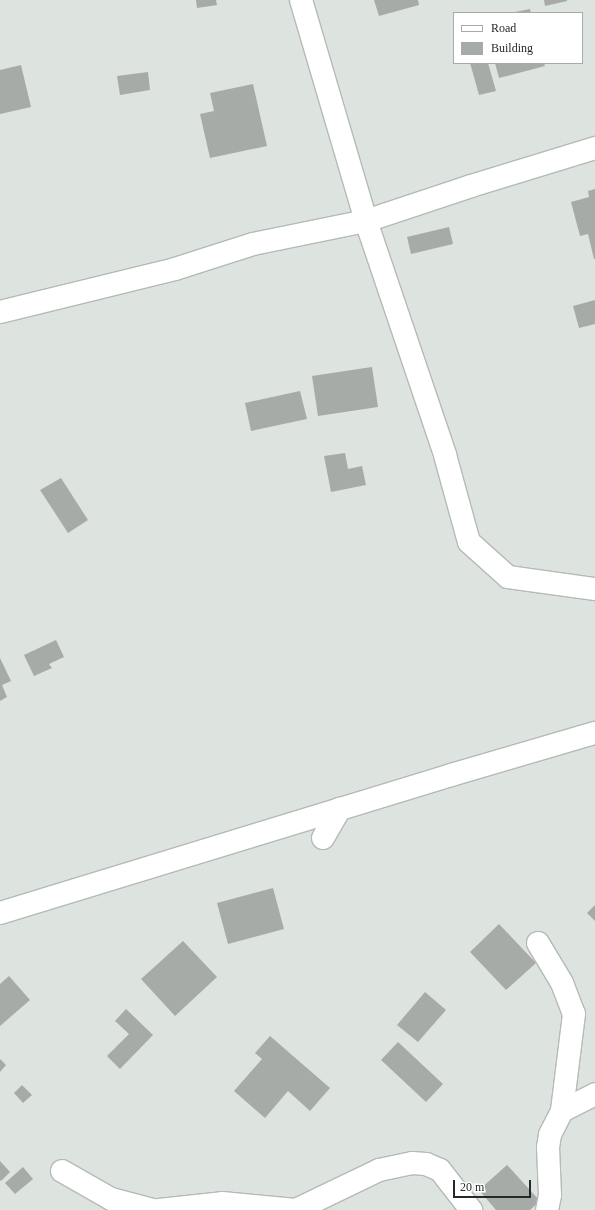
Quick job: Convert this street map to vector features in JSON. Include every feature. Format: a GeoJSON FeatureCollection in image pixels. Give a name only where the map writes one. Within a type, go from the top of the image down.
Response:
{"type":"FeatureCollection","features":[{"type":"Feature","properties":{"kind":"street"},"geometry":{"type":"LineString","coordinates":[[302,0],[366,221],[445,455],[469,542],[508,577],[595,589]]}},
{"type":"Feature","properties":{"kind":"street"},"geometry":{"type":"LineString","coordinates":[[0,312],[175,269],[253,244],[366,221],[470,186],[595,148]]}},
{"type":"Feature","properties":{"kind":"street"},"geometry":{"type":"LineString","coordinates":[[0,913],[340,808],[595,733]]}},
{"type":"Feature","properties":{"kind":"street"},"geometry":{"type":"LineString","coordinates":[[323,838],[340,808]]}},
{"type":"Feature","properties":{"kind":"street"},"geometry":{"type":"LineString","coordinates":[[538,943],[562,983],[574,1014],[562,1111],[548,1147],[550,1195],[547,1210]]}},
{"type":"Feature","properties":{"kind":"street"},"geometry":{"type":"LineString","coordinates":[[562,1111],[595,1094]]}},
{"type":"Feature","properties":{"kind":"street"},"geometry":{"type":"LineString","coordinates":[[160,1210],[222,1203],[296,1210],[379,1170],[412,1163],[426,1164],[440,1170],[471,1210]]}},
{"type":"Feature","properties":{"kind":"street"},"geometry":{"type":"LineString","coordinates":[[62,1171],[111,1199],[153,1210]]}},
{"type":"Feature","properties":{"kind":"building"},"geometry":{"type":"Polygon","coordinates":[[[196,0],[216,0],[217,5],[197,8],[196,0]]]}},
{"type":"Feature","properties":{"kind":"building"},"geometry":{"type":"Polygon","coordinates":[[[374,0],[418,0],[419,5],[379,16],[374,0]]]}},
{"type":"Feature","properties":{"kind":"building"},"geometry":{"type":"Polygon","coordinates":[[[544,0],[567,0],[567,1],[545,6],[544,0]]]}},
{"type":"Feature","properties":{"kind":"building"},"geometry":{"type":"Polygon","coordinates":[[[530,9],[531,12],[515,12],[530,9]]]}},
{"type":"Feature","properties":{"kind":"building"},"geometry":{"type":"Polygon","coordinates":[[[470,64],[488,64],[496,91],[479,95],[470,64]]]}},
{"type":"Feature","properties":{"kind":"building"},"geometry":{"type":"Polygon","coordinates":[[[495,64],[544,64],[545,66],[499,78],[495,64]]]}},
{"type":"Feature","properties":{"kind":"building"},"geometry":{"type":"Polygon","coordinates":[[[21,65],[31,107],[0,114],[0,70],[21,65]]]}},
{"type":"Feature","properties":{"kind":"building"},"geometry":{"type":"Polygon","coordinates":[[[148,72],[150,90],[120,95],[117,76],[148,72]]]}},
{"type":"Feature","properties":{"kind":"building"},"geometry":{"type":"Polygon","coordinates":[[[253,84],[267,146],[210,158],[200,114],[214,111],[210,93],[253,84]]]}},
{"type":"Feature","properties":{"kind":"building"},"geometry":{"type":"Polygon","coordinates":[[[595,189],[594,259],[588,234],[580,236],[571,202],[589,197],[588,191],[595,189]]]}},
{"type":"Feature","properties":{"kind":"building"},"geometry":{"type":"Polygon","coordinates":[[[449,227],[453,244],[411,254],[407,237],[449,227]]]}},
{"type":"Feature","properties":{"kind":"building"},"geometry":{"type":"Polygon","coordinates":[[[595,300],[595,324],[579,328],[573,306],[595,300]]]}},
{"type":"Feature","properties":{"kind":"building"},"geometry":{"type":"Polygon","coordinates":[[[372,367],[378,407],[318,416],[312,376],[372,367]]]}},
{"type":"Feature","properties":{"kind":"building"},"geometry":{"type":"Polygon","coordinates":[[[300,391],[307,419],[251,431],[245,403],[300,391]]]}},
{"type":"Feature","properties":{"kind":"building"},"geometry":{"type":"Polygon","coordinates":[[[345,453],[348,469],[362,466],[366,485],[331,492],[324,456],[345,453]]]}},
{"type":"Feature","properties":{"kind":"building"},"geometry":{"type":"Polygon","coordinates":[[[61,478],[88,520],[68,533],[40,490],[61,478]]]}},
{"type":"Feature","properties":{"kind":"building"},"geometry":{"type":"Polygon","coordinates":[[[56,640],[64,657],[49,664],[52,668],[34,676],[24,655],[56,640]]]}},
{"type":"Feature","properties":{"kind":"building"},"geometry":{"type":"Polygon","coordinates":[[[0,658],[11,681],[2,685],[7,697],[0,701],[0,658]]]}},
{"type":"Feature","properties":{"kind":"building"},"geometry":{"type":"Polygon","coordinates":[[[273,888],[284,929],[228,944],[217,903],[273,888]]]}},
{"type":"Feature","properties":{"kind":"building"},"geometry":{"type":"Polygon","coordinates":[[[595,905],[595,921],[587,913],[595,905]]]}},
{"type":"Feature","properties":{"kind":"building"},"geometry":{"type":"Polygon","coordinates":[[[499,924],[536,963],[506,990],[470,952],[499,924]]]}},
{"type":"Feature","properties":{"kind":"building"},"geometry":{"type":"Polygon","coordinates":[[[183,941],[217,977],[175,1016],[141,979],[183,941]]]}},
{"type":"Feature","properties":{"kind":"building"},"geometry":{"type":"Polygon","coordinates":[[[9,976],[30,1000],[0,1026],[0,984],[9,976]]]}},
{"type":"Feature","properties":{"kind":"building"},"geometry":{"type":"Polygon","coordinates":[[[425,992],[446,1010],[418,1042],[397,1025],[425,992]]]}},
{"type":"Feature","properties":{"kind":"building"},"geometry":{"type":"Polygon","coordinates":[[[126,1009],[153,1035],[120,1069],[107,1056],[129,1034],[115,1021],[126,1009]]]}},
{"type":"Feature","properties":{"kind":"building"},"geometry":{"type":"Polygon","coordinates":[[[270,1036],[330,1088],[310,1111],[288,1091],[265,1118],[234,1091],[262,1059],[255,1053],[270,1036]]]}},
{"type":"Feature","properties":{"kind":"building"},"geometry":{"type":"Polygon","coordinates":[[[398,1042],[443,1084],[426,1102],[381,1060],[398,1042]]]}},
{"type":"Feature","properties":{"kind":"building"},"geometry":{"type":"Polygon","coordinates":[[[0,1059],[6,1065],[0,1072],[0,1059]]]}},
{"type":"Feature","properties":{"kind":"building"},"geometry":{"type":"Polygon","coordinates":[[[22,1085],[32,1095],[23,1103],[14,1093],[22,1085]]]}},
{"type":"Feature","properties":{"kind":"building"},"geometry":{"type":"Polygon","coordinates":[[[0,1161],[10,1172],[1,1181],[0,1180],[0,1161]]]}},
{"type":"Feature","properties":{"kind":"building"},"geometry":{"type":"Polygon","coordinates":[[[507,1165],[540,1201],[530,1210],[496,1210],[479,1190],[507,1165]]]}},
{"type":"Feature","properties":{"kind":"building"},"geometry":{"type":"Polygon","coordinates":[[[23,1167],[33,1179],[15,1194],[5,1183],[23,1167]]]}}]}
